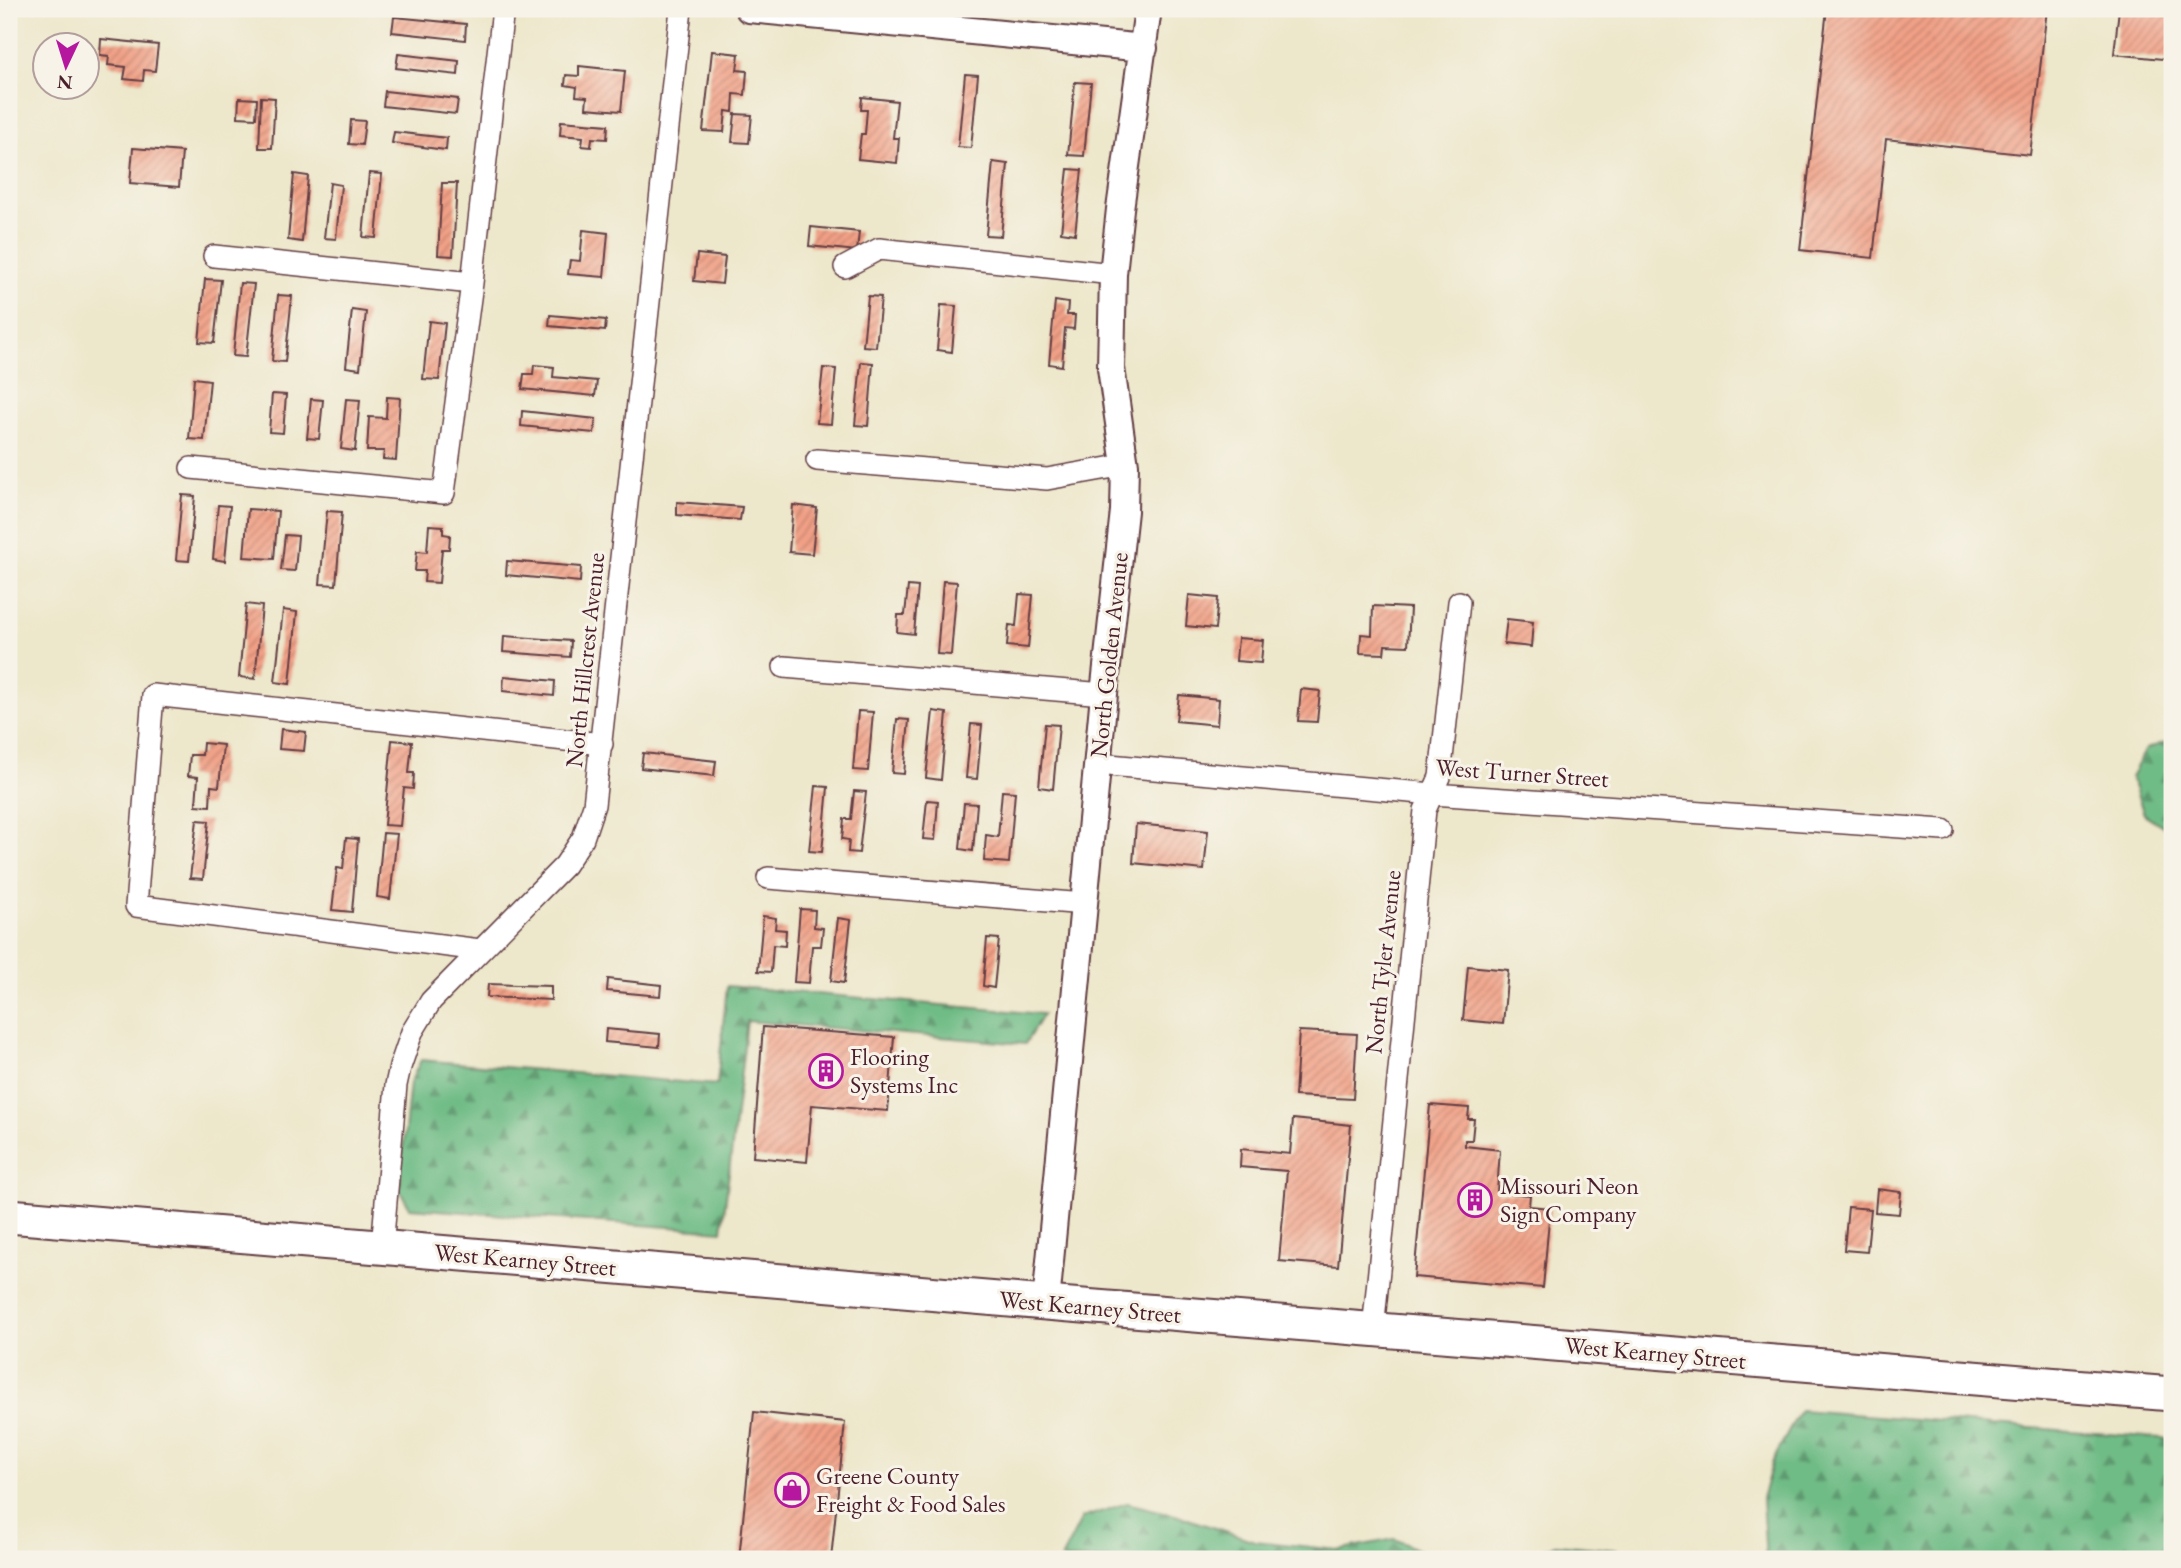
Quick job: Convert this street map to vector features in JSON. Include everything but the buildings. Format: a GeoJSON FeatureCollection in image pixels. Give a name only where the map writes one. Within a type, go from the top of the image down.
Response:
{"type":"FeatureCollection","features":[{"type":"Feature","properties":{"kind":"main road","name":"West Kearney Street"},"geometry":{"type":"LineString","coordinates":[[9,1216],[2172,1394]]}},
{"type":"Feature","properties":{"kind":"street"},"geometry":{"type":"LineString","coordinates":[[191,468],[444,493],[472,284],[502,9]]}},
{"type":"Feature","properties":{"kind":"street","name":"North Hillcrest Avenue"},"geometry":{"type":"LineString","coordinates":[[382,1248],[396,1086],[405,1049],[416,1024],[430,1001],[554,877],[574,852],[594,805],[681,9]]}},
{"type":"Feature","properties":{"kind":"street"},"geometry":{"type":"LineString","coordinates":[[749,9],[1144,48]]}},
{"type":"Feature","properties":{"kind":"street","name":"North Golden Avenue"},"geometry":{"type":"LineString","coordinates":[[1046,1303],[1124,511],[1125,465],[1111,368],[1113,274],[1148,9]]}},
{"type":"Feature","properties":{"kind":"street"},"geometry":{"type":"LineString","coordinates":[[845,267],[880,249],[1113,274]]}},
{"type":"Feature","properties":{"kind":"street"},"geometry":{"type":"LineString","coordinates":[[214,256],[472,284]]}},
{"type":"Feature","properties":{"kind":"street"},"geometry":{"type":"LineString","coordinates":[[817,460],[1047,479],[1125,465]]}},
{"type":"Feature","properties":{"kind":"street","name":"North Tyler Avenue"},"geometry":{"type":"LineString","coordinates":[[1373,1330],[1425,810],[1440,776],[1459,602]]}},
{"type":"Feature","properties":{"kind":"street"},"geometry":{"type":"LineString","coordinates":[[784,667],[1104,694]]}},
{"type":"Feature","properties":{"kind":"street"},"geometry":{"type":"LineString","coordinates":[[480,950],[136,906],[153,695],[602,744]]}},
{"type":"Feature","properties":{"kind":"street","name":"West Turner Street"},"geometry":{"type":"LineString","coordinates":[[1098,764],[1433,794],[1943,830]]}},
{"type":"Feature","properties":{"kind":"street"},"geometry":{"type":"LineString","coordinates":[[768,878],[1085,904]]}},
{"type":"Feature","properties":{"kind":"green space"},"geometry":{"type":"Polygon","coordinates":[[[2172,740],[2172,832],[2144,814],[2131,777],[2146,749],[2172,740]]]}},
{"type":"Feature","properties":{"kind":"green space"},"geometry":{"type":"Polygon","coordinates":[[[727,986],[1043,1014],[1025,1044],[747,1021],[722,1231],[410,1208],[400,1191],[401,1169],[410,1083],[421,1060],[717,1085],[727,986]]]}},
{"type":"Feature","properties":{"kind":"green space"},"geometry":{"type":"Polygon","coordinates":[[[1800,1410],[2172,1439],[2172,1559],[1766,1559],[1762,1498],[1773,1461],[1800,1410]]]}},
{"type":"Feature","properties":{"kind":"green space"},"geometry":{"type":"Polygon","coordinates":[[[1127,1503],[1175,1515],[1255,1541],[1337,1550],[1395,1539],[1438,1559],[1061,1559],[1082,1518],[1127,1503]]]}},
{"type":"Feature","properties":{"kind":"green space"},"geometry":{"type":"Polygon","coordinates":[[[1555,1544],[1616,1550],[1632,1559],[1525,1559],[1555,1544]]]}},
{"type":"Feature","properties":{"kind":"place","name":"Flooring Systems Inc"},"geometry":{"type":"Point","coordinates":[826,1071]}},
{"type":"Feature","properties":{"kind":"place","name":"Missouri Neon Sign Company"},"geometry":{"type":"Point","coordinates":[1475,1200]}},
{"type":"Feature","properties":{"kind":"place","name":"Greene County Freight & Food Sales"},"geometry":{"type":"Point","coordinates":[792,1490]}}]}
